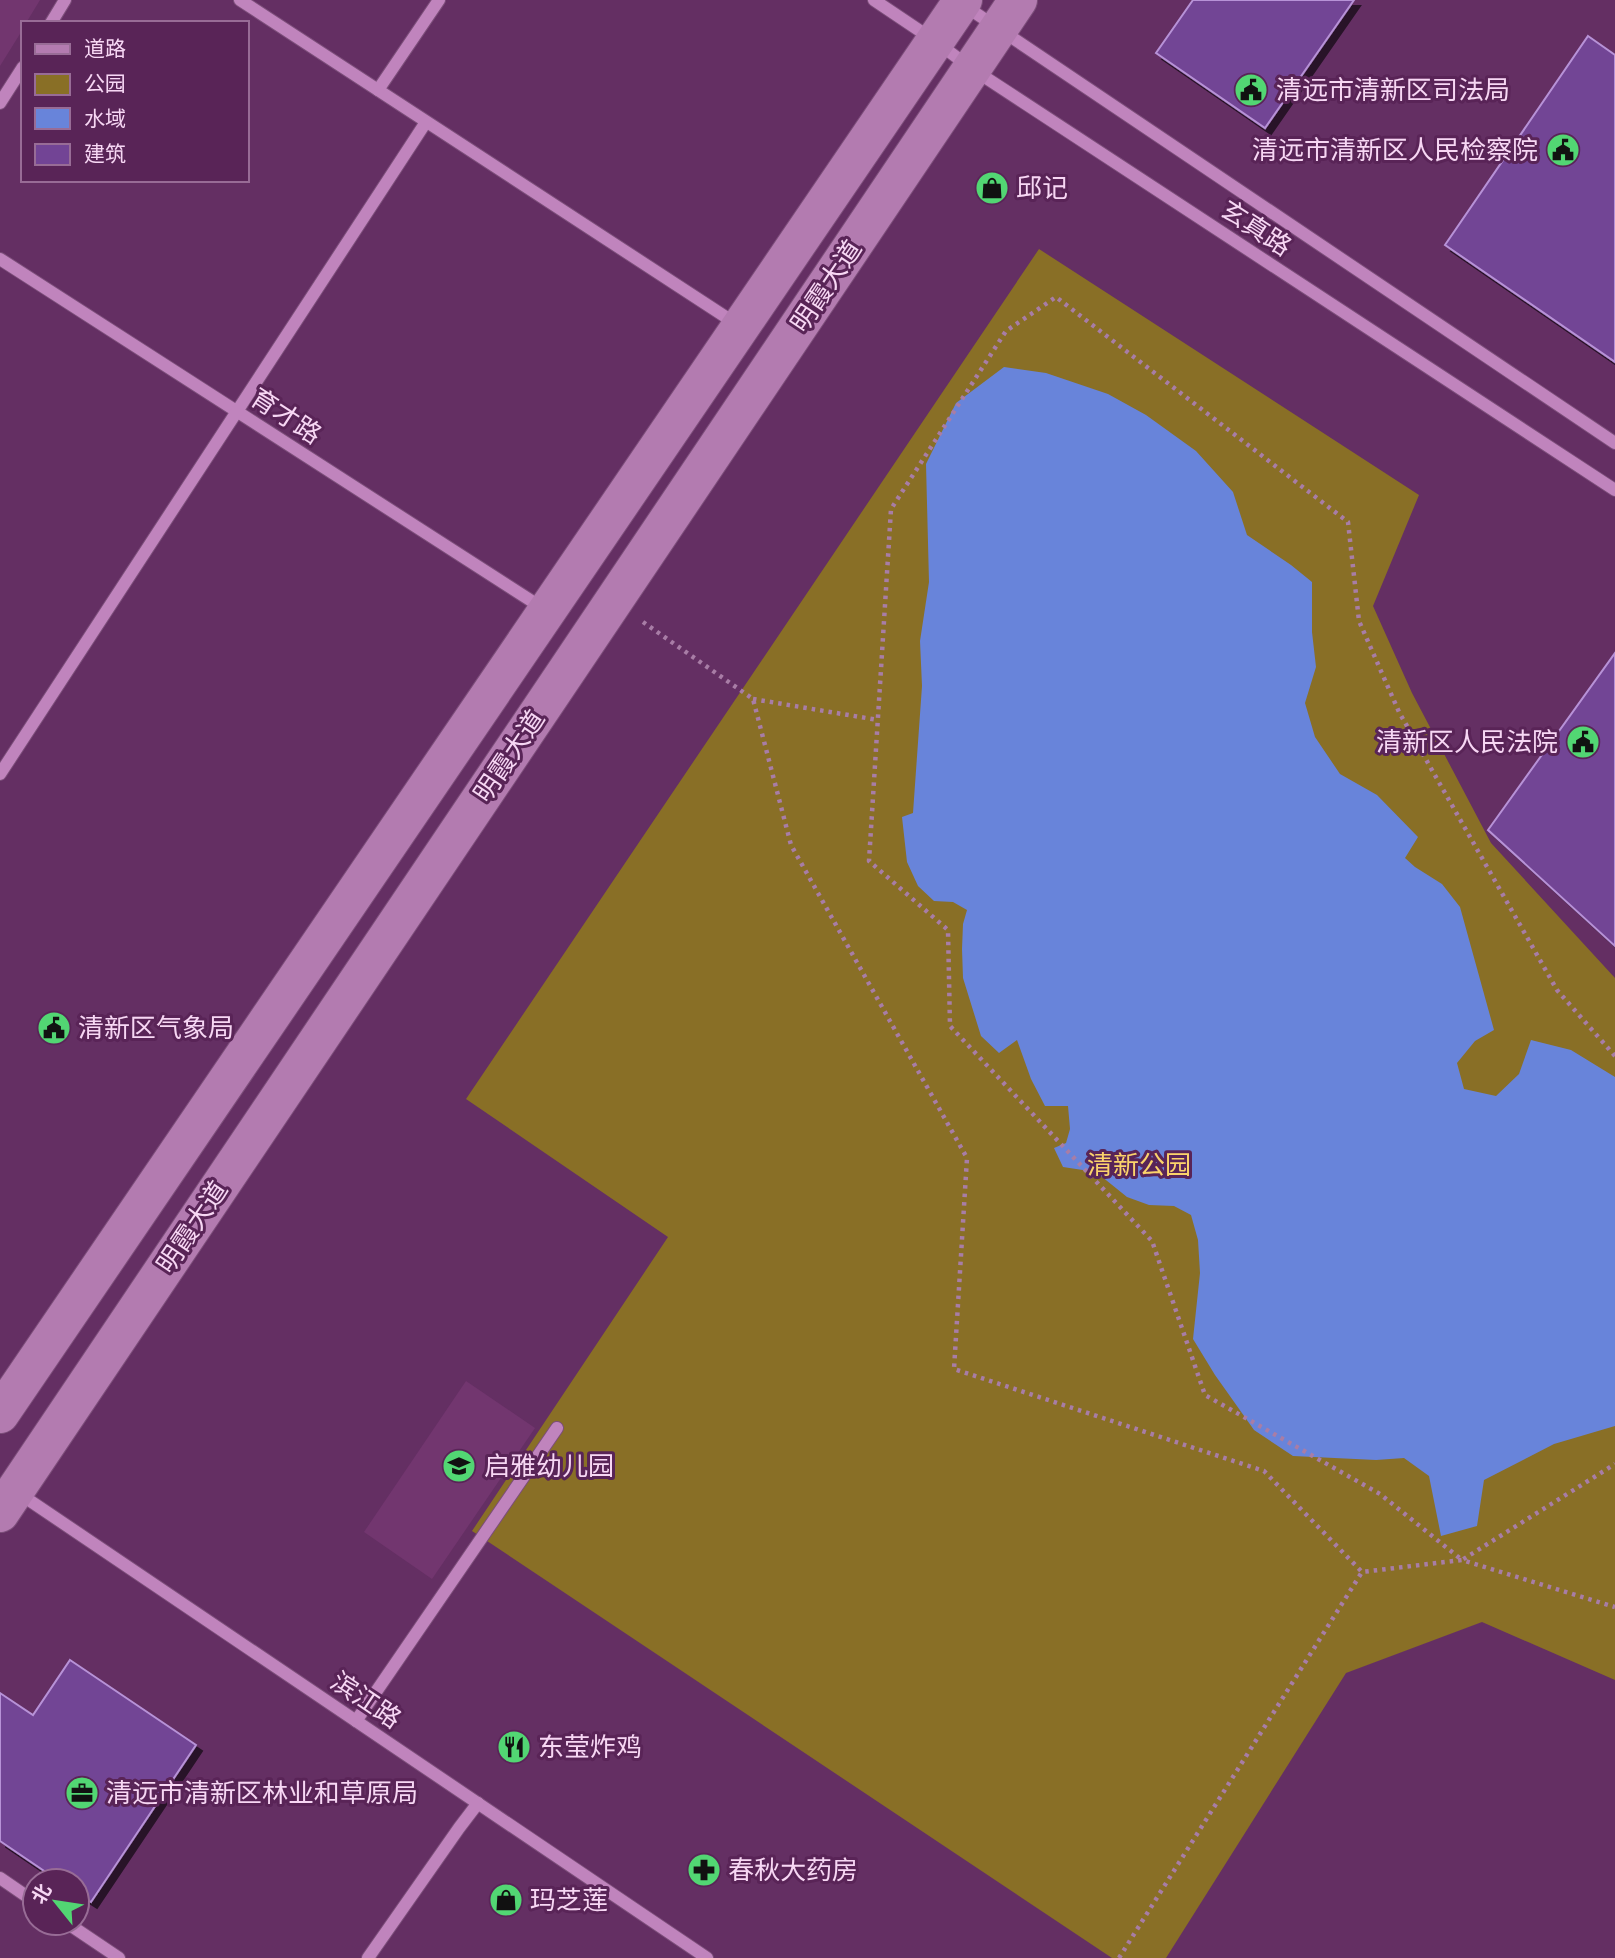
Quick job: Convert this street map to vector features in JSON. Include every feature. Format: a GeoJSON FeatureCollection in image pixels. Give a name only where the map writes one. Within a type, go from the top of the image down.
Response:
{"type":"FeatureCollection","features":[{"type":"Feature","properties":{"kind":"main road","name":"明霞大道"},"geometry":{"type":"LineString","coordinates":[[0,1414],[960,1]]}},
{"type":"Feature","properties":{"kind":"main road","name":"明霞大道"},"geometry":{"type":"LineString","coordinates":[[8,1496],[1008,14]]}},
{"type":"Feature","properties":{"kind":"street"},"geometry":{"type":"LineString","coordinates":[[52,21],[65,0]]}},
{"type":"Feature","properties":{"kind":"street"},"geometry":{"type":"LineString","coordinates":[[240,0],[741,327]]}},
{"type":"Feature","properties":{"kind":"street"},"geometry":{"type":"LineString","coordinates":[[378,90],[439,0]]}},
{"type":"Feature","properties":{"kind":"street","name":"玄真路"},"geometry":{"type":"LineString","coordinates":[[874,0],[971,68],[1615,490]]}},
{"type":"Feature","properties":{"kind":"street","name":"玄真路"},"geometry":{"type":"LineString","coordinates":[[960,1],[1008,14],[1615,443]]}},
{"type":"Feature","properties":{"kind":"street"},"geometry":{"type":"LineString","coordinates":[[0,103],[21,70]]}},
{"type":"Feature","properties":{"kind":"street"},"geometry":{"type":"LineString","coordinates":[[0,774],[426,122]]}},
{"type":"Feature","properties":{"kind":"street","name":"育才路"},"geometry":{"type":"LineString","coordinates":[[0,259],[547,611]]}},
{"type":"Feature","properties":{"kind":"street"},"geometry":{"type":"LineString","coordinates":[[356,1721],[557,1428]]}},
{"type":"Feature","properties":{"kind":"street","name":"滨江路"},"geometry":{"type":"LineString","coordinates":[[8,1496],[356,1721],[707,1958]]}},
{"type":"Feature","properties":{"kind":"street"},"geometry":{"type":"LineString","coordinates":[[368,1958],[478,1804]]}},
{"type":"Feature","properties":{"kind":"street"},"geometry":{"type":"LineString","coordinates":[[0,1878],[21,1892]]}},
{"type":"Feature","properties":{"kind":"street"},"geometry":{"type":"LineString","coordinates":[[88,1937],[119,1958]]}},
{"type":"Feature","properties":{"kind":"path"},"geometry":{"type":"LineString","coordinates":[[1615,1056],[1557,990],[1399,712],[1359,621],[1349,522],[1056,297],[1006,331],[891,509],[869,861],[948,930],[950,1026],[1152,1241],[1205,1395],[1380,1493],[1462,1560],[1615,1606]]}},
{"type":"Feature","properties":{"kind":"path"},"geometry":{"type":"LineString","coordinates":[[613,602],[660,632],[753,699],[878,720]]}},
{"type":"Feature","properties":{"kind":"path"},"geometry":{"type":"LineString","coordinates":[[753,699],[791,845],[967,1158],[954,1369],[1264,1471],[1362,1572]]}},
{"type":"Feature","properties":{"kind":"path"},"geometry":{"type":"LineString","coordinates":[[1362,1572],[1462,1560],[1615,1464]]}},
{"type":"Feature","properties":{"kind":"path"},"geometry":{"type":"LineString","coordinates":[[1119,1958],[1362,1572]]}},
{"type":"Feature","properties":{"kind":"shaded area"},"geometry":{"type":"Polygon","coordinates":[[[0,0],[40,0],[27,21],[21,21],[21,32],[0,66],[0,0]]]}},
{"type":"Feature","properties":{"kind":"shaded area","name":"启雅幼儿园"},"geometry":{"type":"Polygon","coordinates":[[[466,1381],[535,1428],[432,1579],[364,1532],[466,1381]]]}},
{"type":"Feature","properties":{"kind":"green space","name":"清新公园"},"geometry":{"type":"Polygon","coordinates":[[[1039,249],[1419,495],[1373,606],[1412,693],[1491,843],[1615,978],[1615,1680],[1482,1622],[1346,1673],[1166,1958],[1112,1958],[472,1531],[668,1237],[466,1099],[1039,249]]]}},
{"type":"Feature","properties":{"kind":"water"},"geometry":{"type":"Polygon","coordinates":[[[1004,367],[1046,373],[1108,394],[1146,415],[1196,451],[1233,492],[1247,535],[1312,582],[1312,632],[1316,667],[1305,703],[1315,737],[1340,774],[1377,795],[1418,837],[1405,858],[1442,884],[1460,907],[1494,1030],[1475,1041],[1457,1063],[1464,1089],[1496,1096],[1519,1074],[1531,1040],[1571,1050],[1615,1077],[1615,1426],[1554,1444],[1484,1480],[1477,1526],[1441,1536],[1429,1476],[1404,1458],[1376,1460],[1293,1456],[1254,1430],[1193,1339],[1200,1273],[1198,1240],[1191,1215],[1174,1206],[1149,1205],[1127,1197],[1096,1172],[1063,1167],[1054,1148],[1066,1143],[1070,1129],[1068,1106],[1045,1106],[1031,1079],[1017,1040],[999,1053],[981,1036],[963,978],[963,924],[967,910],[953,902],[934,901],[918,886],[907,862],[902,817],[913,813],[922,686],[920,641],[929,582],[926,464],[956,403],[1004,367]]]}},
{"type":"Feature","properties":{"kind":"building","name":"清远市清新区司法局"},"geometry":{"type":"Polygon","coordinates":[[[1193,0],[1354,0],[1265,128],[1156,53],[1193,0]]]}},
{"type":"Feature","properties":{"kind":"building","name":"清远市清新区人民检察院"},"geometry":{"type":"Polygon","coordinates":[[[1588,36],[1615,55],[1615,362],[1445,245],[1588,36]]]}},
{"type":"Feature","properties":{"kind":"building","name":"清新区人民法院"},"geometry":{"type":"Polygon","coordinates":[[[1615,653],[1615,946],[1488,830],[1615,653]]]}},
{"type":"Feature","properties":{"kind":"building","name":"清远市清新区林业和草原局"},"geometry":{"type":"Polygon","coordinates":[[[70,1660],[196,1745],[91,1902],[91,1867],[38,1867],[0,1841],[0,1693],[33,1715],[70,1660]]]}},
{"type":"Feature","properties":{"kind":"place","name":"清远市清新区司法局"},"geometry":{"type":"Point","coordinates":[1251,90]}},
{"type":"Feature","properties":{"kind":"place","name":"清远市清新区人民检察院"},"geometry":{"type":"Point","coordinates":[1563,150]}},
{"type":"Feature","properties":{"kind":"place","name":"邱记"},"geometry":{"type":"Point","coordinates":[992,188]}},
{"type":"Feature","properties":{"kind":"place","name":"清新区人民法院"},"geometry":{"type":"Point","coordinates":[1583,742]}},
{"type":"Feature","properties":{"kind":"place","name":"清新区气象局"},"geometry":{"type":"Point","coordinates":[54,1028]}},
{"type":"Feature","properties":{"kind":"place","name":"启雅幼儿园"},"geometry":{"type":"Point","coordinates":[459,1466]}},
{"type":"Feature","properties":{"kind":"place","name":"东莹炸鸡"},"geometry":{"type":"Point","coordinates":[514,1747]}},
{"type":"Feature","properties":{"kind":"place","name":"清远市清新区林业和草原局"},"geometry":{"type":"Point","coordinates":[82,1793]}},
{"type":"Feature","properties":{"kind":"place","name":"春秋大药房"},"geometry":{"type":"Point","coordinates":[704,1870]}},
{"type":"Feature","properties":{"kind":"place","name":"玛芝莲"},"geometry":{"type":"Point","coordinates":[506,1900]}}]}
